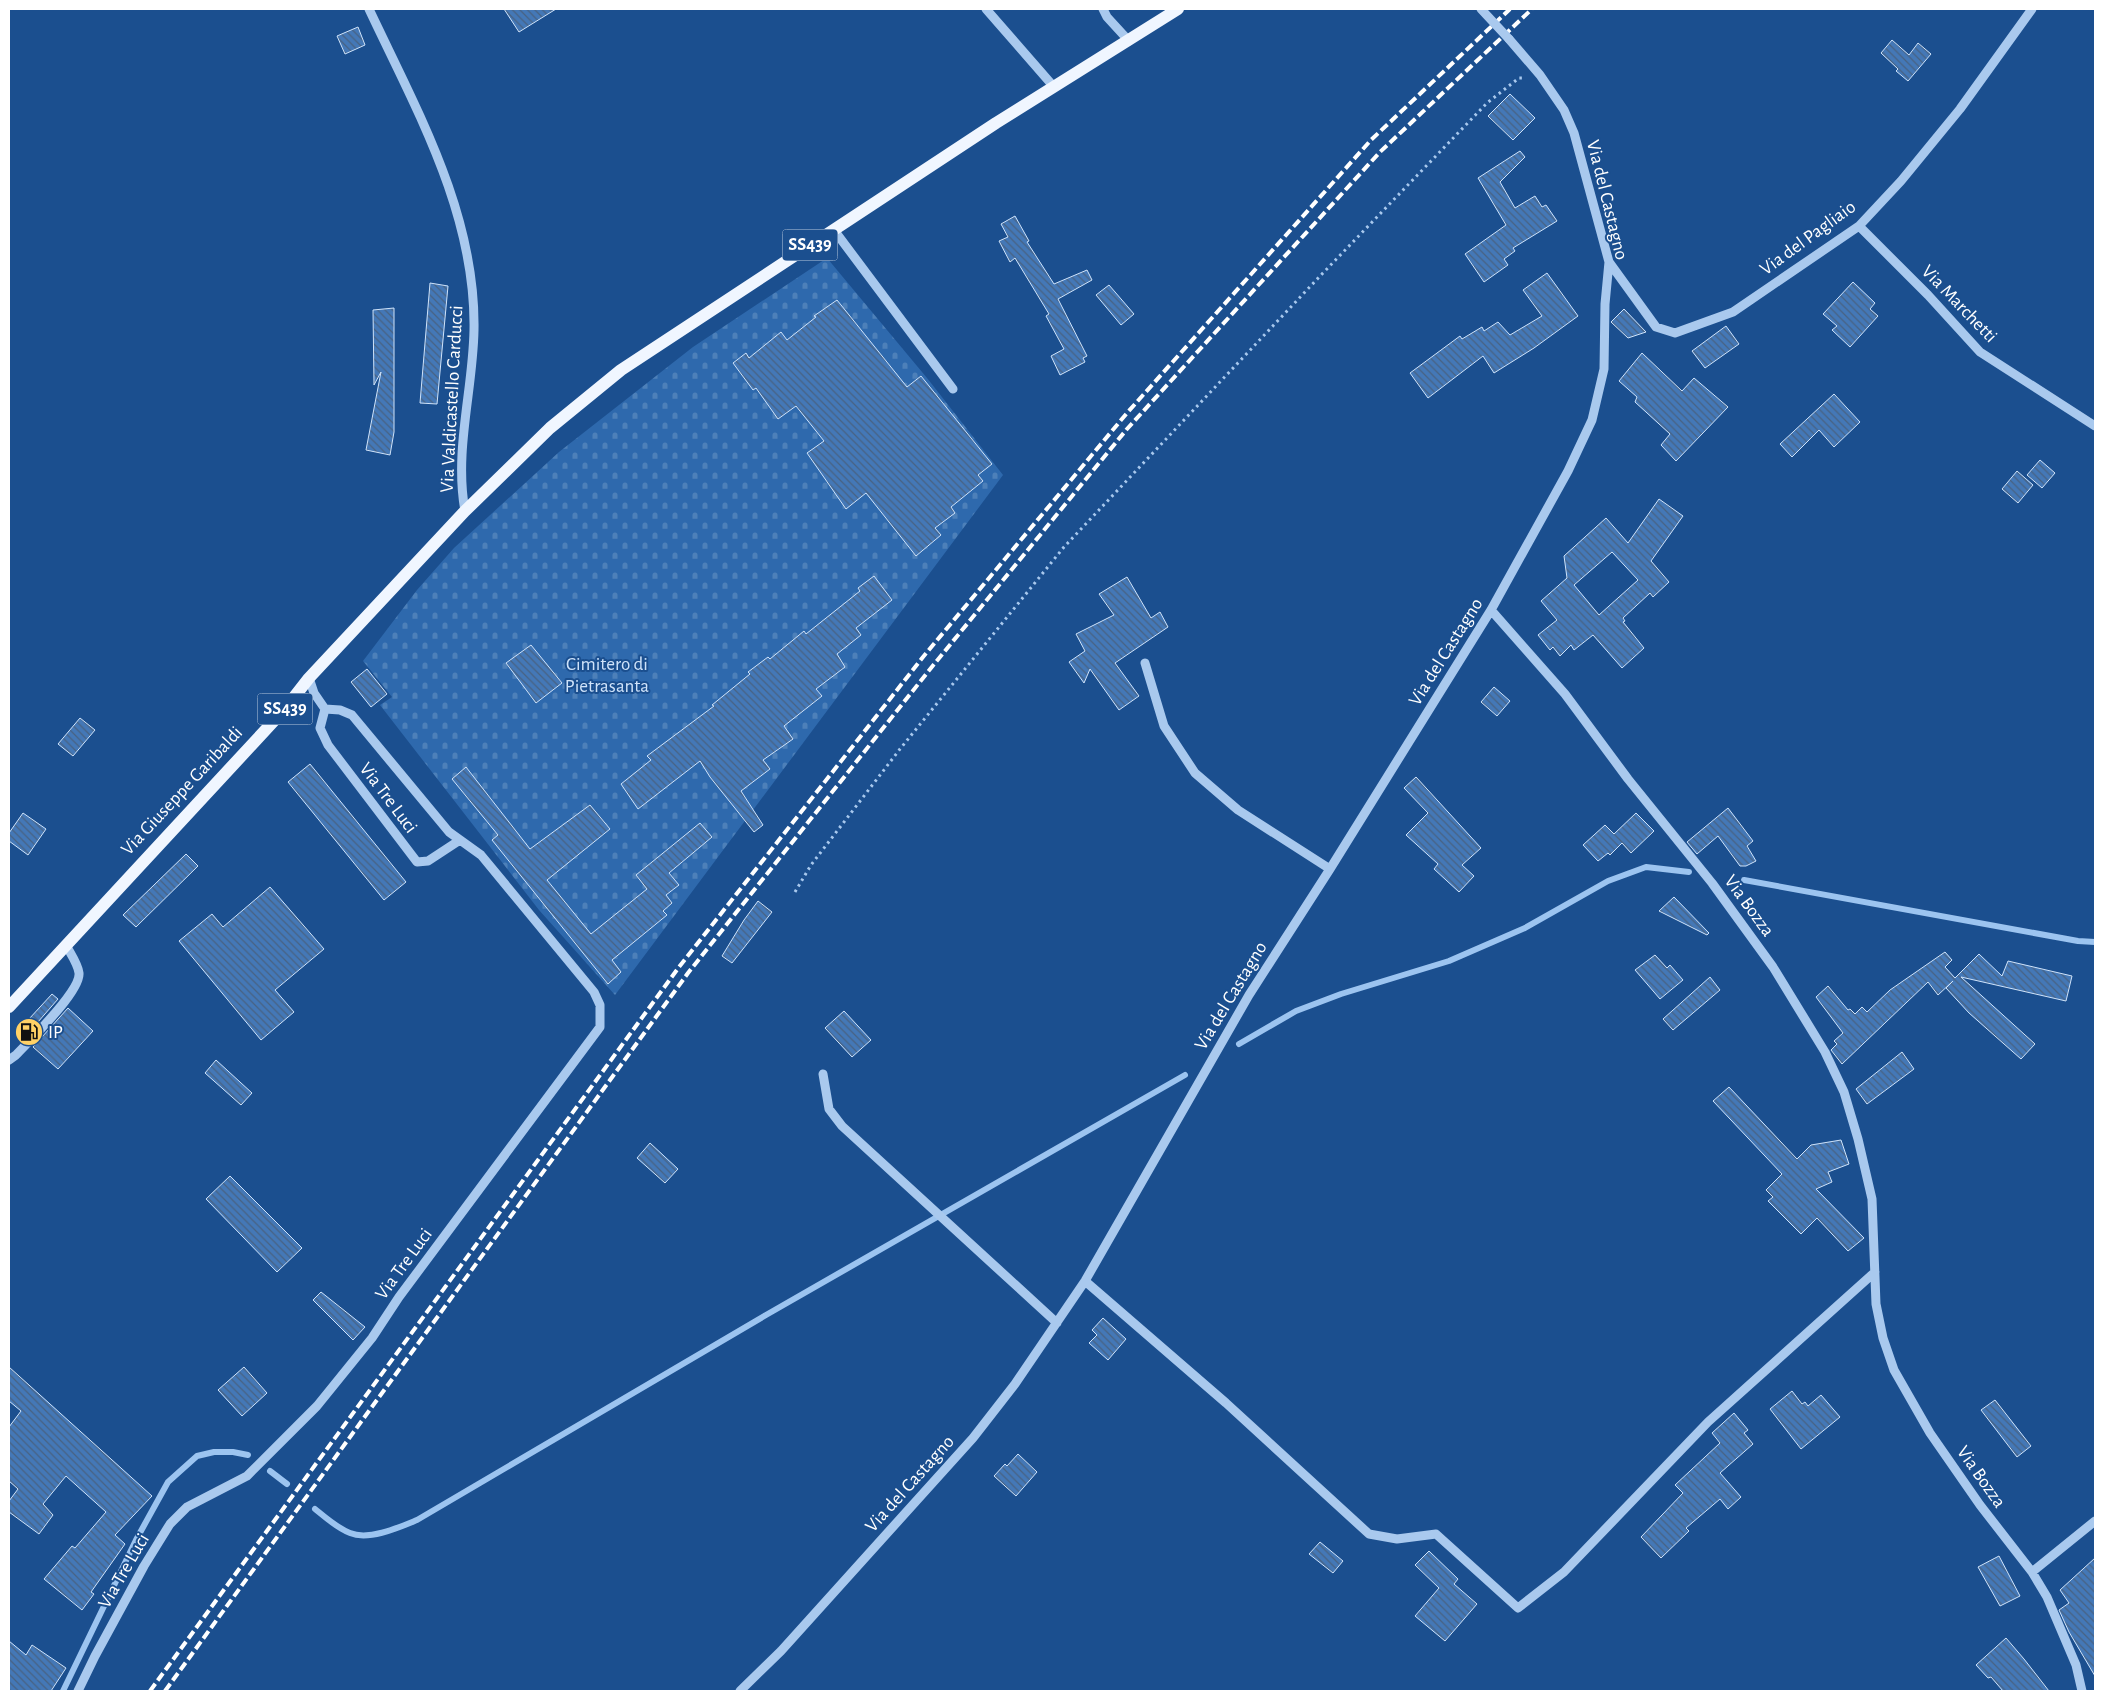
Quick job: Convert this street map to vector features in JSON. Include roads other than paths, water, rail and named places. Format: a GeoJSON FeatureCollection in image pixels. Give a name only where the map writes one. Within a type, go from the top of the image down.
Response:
{"type":"FeatureCollection","features":[{"type":"Feature","properties":{"kind":"main road","name":"SS439"},"geometry":{"type":"LineString","coordinates":[[465,511],[550,428],[621,370],[1054,87],[1178,9]]}},
{"type":"Feature","properties":{"kind":"main road","name":"Via Giuseppe Garibaldi"},"geometry":{"type":"LineString","coordinates":[[9,1007],[284,710],[309,678],[465,511]]}},
{"type":"Feature","properties":{"kind":"street","name":"Via Valdicastello Carducci"},"geometry":{"type":"LineString","coordinates":[[369,9],[436,151],[453,197],[464,240],[472,283],[474,330],[461,473],[465,511]]}},
{"type":"Feature","properties":{"kind":"street"},"geometry":{"type":"LineString","coordinates":[[986,9],[1054,87]]}},
{"type":"Feature","properties":{"kind":"street"},"geometry":{"type":"LineString","coordinates":[[1103,9],[1107,17],[1129,41]]}},
{"type":"Feature","properties":{"kind":"street","name":"Via del Castagno"},"geometry":{"type":"LineString","coordinates":[[740,1691],[781,1651],[973,1438],[1015,1384],[1057,1323],[1085,1281],[1248,996],[1330,869],[1491,610],[1568,471],[1592,420],[1604,369],[1605,304],[1609,262],[1574,133],[1564,110],[1540,75],[1481,9]]}},
{"type":"Feature","properties":{"kind":"street","name":"Via del Pagliaio"},"geometry":{"type":"LineString","coordinates":[[1609,262],[1656,327],[1675,333],[1733,312],[1859,226],[1901,180],[1960,109],[2032,9]]}},
{"type":"Feature","properties":{"kind":"street","name":"Via Marchetti"},"geometry":{"type":"LineString","coordinates":[[1859,226],[1928,295],[1980,352],[2095,426]]}},
{"type":"Feature","properties":{"kind":"street"},"geometry":{"type":"LineString","coordinates":[[834,230],[953,389]]}},
{"type":"Feature","properties":{"kind":"street","name":"Via Bozza"},"geometry":{"type":"LineString","coordinates":[[1491,610],[1565,694],[1628,780],[1712,883],[1773,967],[1825,1052],[1844,1092],[1858,1139],[1872,1199],[1876,1304],[1883,1338],[1894,1370],[1930,1433],[1980,1505],[2032,1572],[2047,1597],[2076,1665],[2082,1691]]}},
{"type":"Feature","properties":{"kind":"street"},"geometry":{"type":"LineString","coordinates":[[1145,663],[1164,726],[1195,772],[1238,810],[1330,869]]}},
{"type":"Feature","properties":{"kind":"street"},"geometry":{"type":"LineString","coordinates":[[309,678],[314,694],[325,709]]}},
{"type":"Feature","properties":{"kind":"street","name":"Via Tre Luci"},"geometry":{"type":"LineString","coordinates":[[78,1691],[126,1599],[170,1524],[187,1507],[247,1476],[317,1406],[372,1338],[399,1297],[600,1027],[600,1005],[594,992],[481,854],[460,840],[448,832],[352,715],[340,710],[325,709],[320,728],[328,745],[417,862],[428,861],[460,840]]}},
{"type":"Feature","properties":{"kind":"street"},"geometry":{"type":"LineString","coordinates":[[9,1060],[16,1055],[56,1011],[78,984],[79,972],[66,945]]}},
{"type":"Feature","properties":{"kind":"street"},"geometry":{"type":"LineString","coordinates":[[823,1074],[829,1109],[842,1126],[1057,1323]]}},
{"type":"Feature","properties":{"kind":"street"},"geometry":{"type":"LineString","coordinates":[[1085,1281],[1226,1403],[1369,1534],[1397,1539],[1436,1534],[1518,1608],[1564,1572],[1708,1422],[1875,1272]]}},
{"type":"Feature","properties":{"kind":"street"},"geometry":{"type":"LineString","coordinates":[[2032,1572],[2095,1521]]}},
{"type":"Feature","properties":{"kind":"waterway"},"geometry":{"type":"LineString","coordinates":[[1239,1044],[1296,1011],[1341,994],[1449,961],[1525,928],[1608,881],[1646,867],[1689,872]]}},
{"type":"Feature","properties":{"kind":"waterway"},"geometry":{"type":"LineString","coordinates":[[1744,880],[2078,941],[2095,942]]}},
{"type":"Feature","properties":{"kind":"waterway"},"geometry":{"type":"LineString","coordinates":[[315,1509],[341,1528],[358,1535],[384,1532],[417,1520],[766,1315],[1185,1075]]}},
{"type":"Feature","properties":{"kind":"waterway"},"geometry":{"type":"LineString","coordinates":[[63,1691],[136,1540],[168,1482],[197,1456],[214,1452],[233,1452],[248,1455]]}},
{"type":"Feature","properties":{"kind":"waterway"},"geometry":{"type":"LineString","coordinates":[[270,1471],[287,1484]]}},
{"type":"Feature","properties":{"kind":"railway"},"geometry":{"type":"LineString","coordinates":[[150,1691],[679,967],[923,657],[1127,413],[1371,140],[1510,9]]}},
{"type":"Feature","properties":{"kind":"railway"},"geometry":{"type":"LineString","coordinates":[[165,1691],[688,973],[931,668],[1127,429],[1380,152],[1532,9]]}},
{"type":"Feature","properties":{"kind":"place","name":"IP"},"geometry":{"type":"Point","coordinates":[29,1032]}},
{"type":"Feature","properties":{"kind":"park label","name":"Cimitero di Pietrasanta"},"geometry":{"type":"Point","coordinates":[607,675]}}]}
